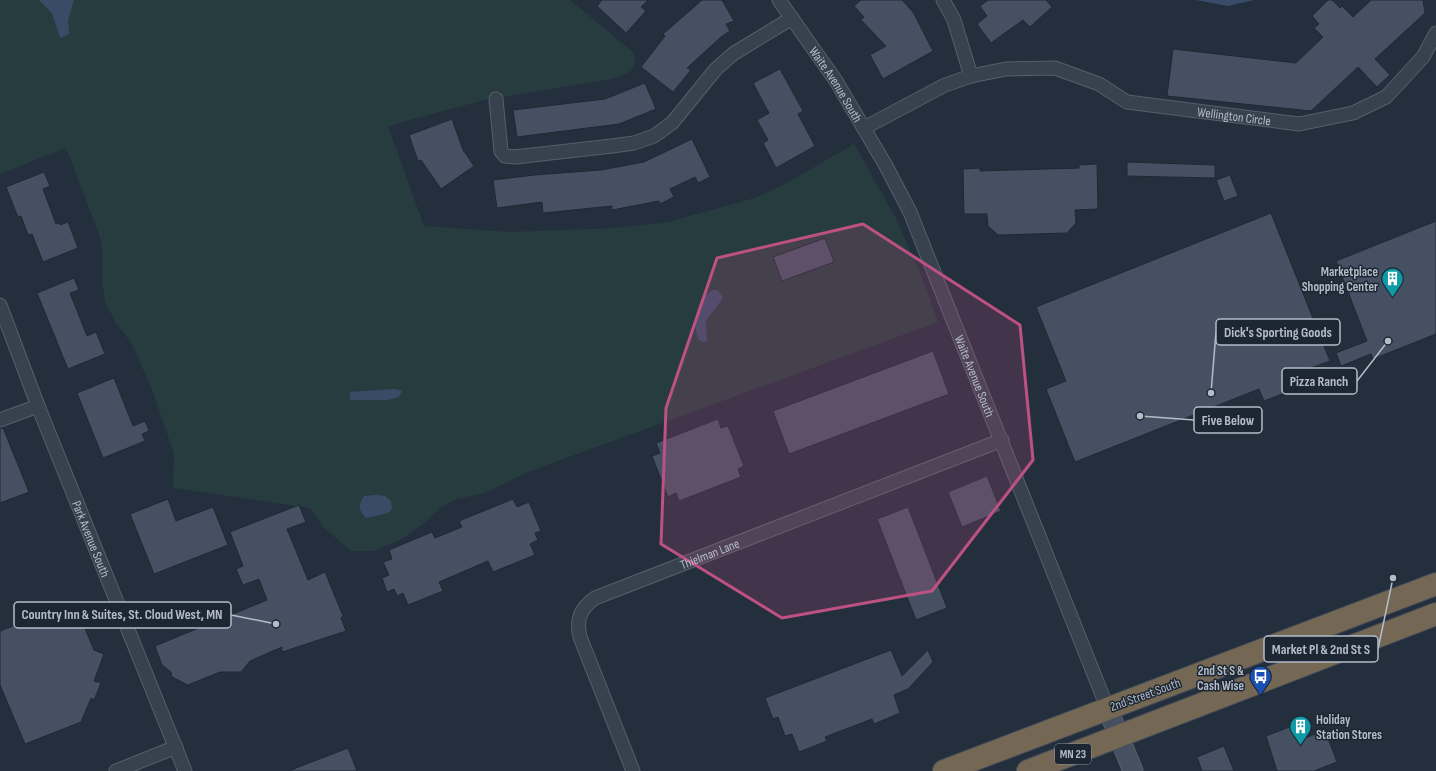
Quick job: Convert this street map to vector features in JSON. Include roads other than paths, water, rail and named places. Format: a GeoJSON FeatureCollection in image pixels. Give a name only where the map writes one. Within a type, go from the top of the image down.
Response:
{"type":"FeatureCollection","features":[{"type":"Feature","properties":{"kind":"highway","name":"2nd Street South"},"geometry":{"type":"LineString","coordinates":[[944,771],[1108,707],[1436,584]]}},
{"type":"Feature","properties":{"kind":"highway","name":"MN 23"},"geometry":{"type":"LineString","coordinates":[[1028,771],[1436,614]]}},
{"type":"Feature","properties":{"kind":"street","name":"Waite Avenue South"},"geometry":{"type":"LineString","coordinates":[[779,0],[836,81],[864,128],[910,212],[1133,771]]}},
{"type":"Feature","properties":{"kind":"street"},"geometry":{"type":"LineString","coordinates":[[943,0],[954,20],[971,76]]}},
{"type":"Feature","properties":{"kind":"street"},"geometry":{"type":"LineString","coordinates":[[496,99],[501,151],[505,156],[515,157],[634,143],[654,136],[672,123],[716,69],[733,54],[792,18]]}},
{"type":"Feature","properties":{"kind":"street","name":"Wellington Circle"},"geometry":{"type":"LineString","coordinates":[[864,128],[945,85],[971,76],[1006,69],[1055,68],[1099,84],[1127,102],[1299,124],[1353,113],[1386,97],[1423,57],[1436,33]]}},
{"type":"Feature","properties":{"kind":"street","name":"Park Avenue South"},"geometry":{"type":"LineString","coordinates":[[0,306],[38,406],[185,771]]}},
{"type":"Feature","properties":{"kind":"street"},"geometry":{"type":"LineString","coordinates":[[0,420],[38,406]]}},
{"type":"Feature","properties":{"kind":"street","name":"Thielman Lane"},"geometry":{"type":"LineString","coordinates":[[633,771],[580,637],[578,626],[580,614],[585,605],[602,595],[1002,440]]}},
{"type":"Feature","properties":{"kind":"street"},"geometry":{"type":"LineString","coordinates":[[116,771],[176,747]]}},
{"type":"Feature","properties":{"kind":"water"},"geometry":{"type":"Polygon","coordinates":[[[39,0],[74,0],[68,20],[69,34],[60,38],[52,13],[39,0]]]}},
{"type":"Feature","properties":{"kind":"water"},"geometry":{"type":"Polygon","coordinates":[[[1196,0],[1254,0],[1228,6],[1196,0]]]}},
{"type":"Feature","properties":{"kind":"water"},"geometry":{"type":"Polygon","coordinates":[[[712,290],[718,290],[723,298],[706,321],[707,341],[703,342],[698,339],[696,332],[695,325],[697,312],[702,300],[712,290]]]}},
{"type":"Feature","properties":{"kind":"water"},"geometry":{"type":"Polygon","coordinates":[[[395,389],[402,391],[399,397],[388,400],[350,400],[350,392],[395,389]]]}},
{"type":"Feature","properties":{"kind":"water"},"geometry":{"type":"Polygon","coordinates":[[[364,496],[385,496],[391,501],[392,509],[388,513],[366,518],[360,510],[361,502],[364,496]]]}},
{"type":"Feature","properties":{"kind":"place","name":"Marketplace Shopping Center"},"geometry":{"type":"Point","coordinates":[1393,298]}},
{"type":"Feature","properties":{"kind":"place","name":"Pizza Ranch"},"geometry":{"type":"Point","coordinates":[1388,341]}},
{"type":"Feature","properties":{"kind":"place","name":"Dick's Sporting Goods"},"geometry":{"type":"Point","coordinates":[1211,393]}},
{"type":"Feature","properties":{"kind":"place","name":"Five Below"},"geometry":{"type":"Point","coordinates":[1140,416]}},
{"type":"Feature","properties":{"kind":"place","name":"Market Pl & 2nd St S"},"geometry":{"type":"Point","coordinates":[1393,578]}},
{"type":"Feature","properties":{"kind":"place","name":"Country Inn & Suites, St. Cloud West, MN"},"geometry":{"type":"Point","coordinates":[276,624]}},
{"type":"Feature","properties":{"kind":"place","name":"2nd St S & Cash Wise"},"geometry":{"type":"Point","coordinates":[1260,696]}},
{"type":"Feature","properties":{"kind":"place","name":"Holiday Station Stores"},"geometry":{"type":"Point","coordinates":[1301,746]}}]}
